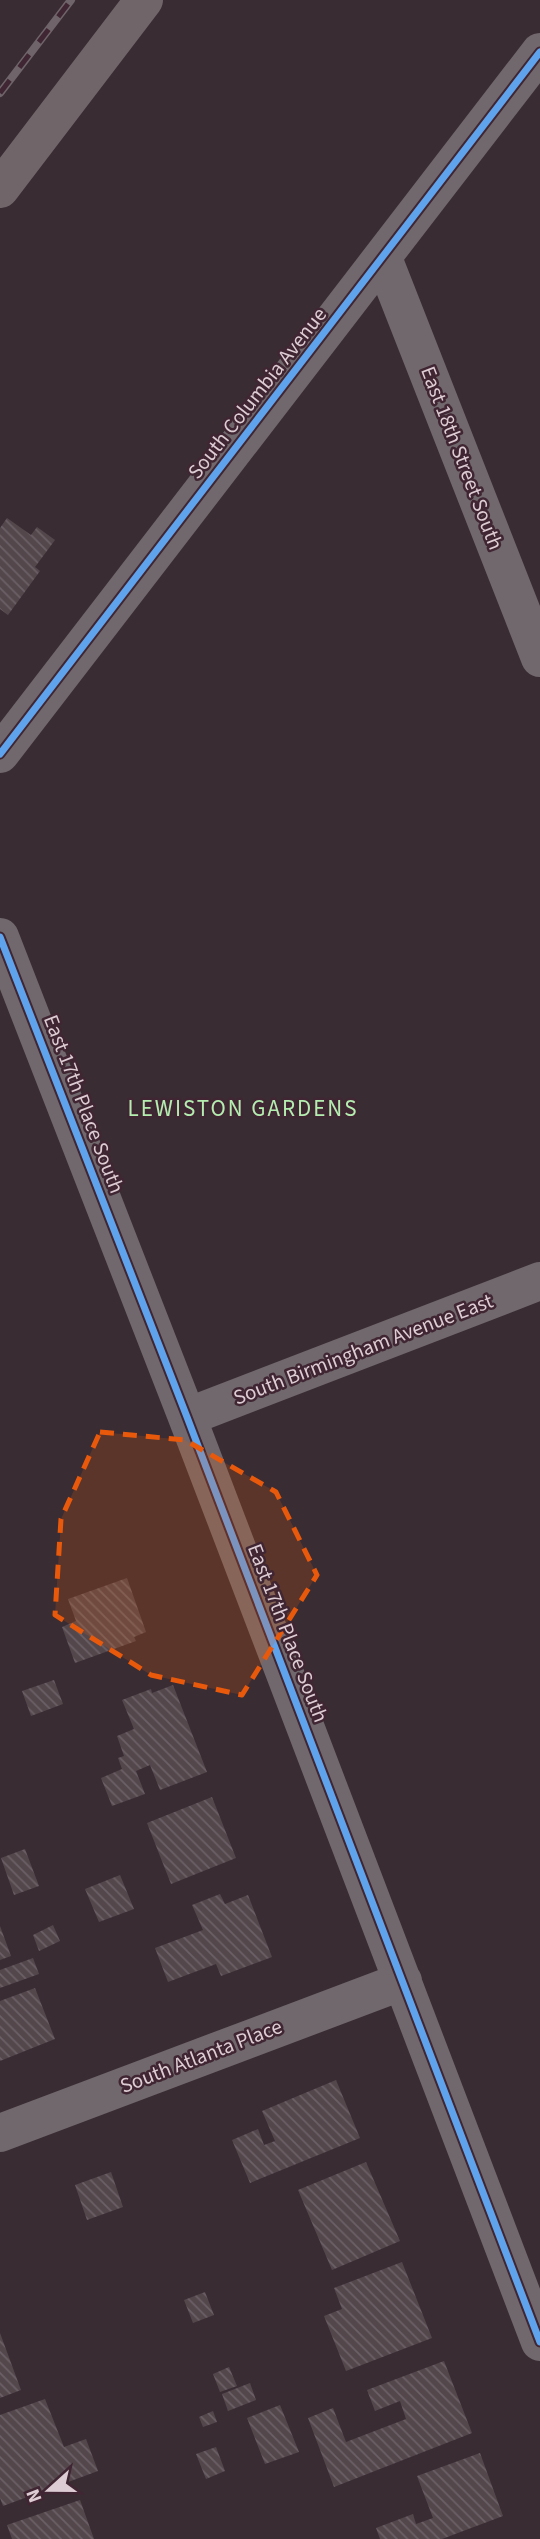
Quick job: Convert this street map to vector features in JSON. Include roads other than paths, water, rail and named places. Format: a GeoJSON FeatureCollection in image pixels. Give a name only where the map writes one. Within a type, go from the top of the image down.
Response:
{"type":"FeatureCollection","features":[{"type":"Feature","properties":{"kind":"highway"},"geometry":{"type":"LineString","coordinates":[[0,189],[144,0]]}},
{"type":"Feature","properties":{"kind":"street","name":"South Columbia Avenue"},"geometry":{"type":"LineString","coordinates":[[0,754],[540,52]]}},
{"type":"Feature","properties":{"kind":"street","name":"East 18th Street South"},"geometry":{"type":"LineString","coordinates":[[383,258],[540,658]]}},
{"type":"Feature","properties":{"kind":"street","name":"East 17th Place South"},"geometry":{"type":"LineString","coordinates":[[0,937],[187,1417],[540,2342]]}},
{"type":"Feature","properties":{"kind":"street","name":"South Birmingham Avenue East"},"geometry":{"type":"LineString","coordinates":[[187,1417],[540,1281]]}},
{"type":"Feature","properties":{"kind":"street","name":"South Atlanta Place"},"geometry":{"type":"LineString","coordinates":[[0,2133],[403,1981]]}},
{"type":"Feature","properties":{"kind":"railway"},"geometry":{"type":"LineString","coordinates":[[0,93],[71,0]]}},
{"type":"Feature","properties":{"kind":"district","name":"LEWISTON GARDENS"},"geometry":{"type":"Point","coordinates":[243,1108]}}]}
